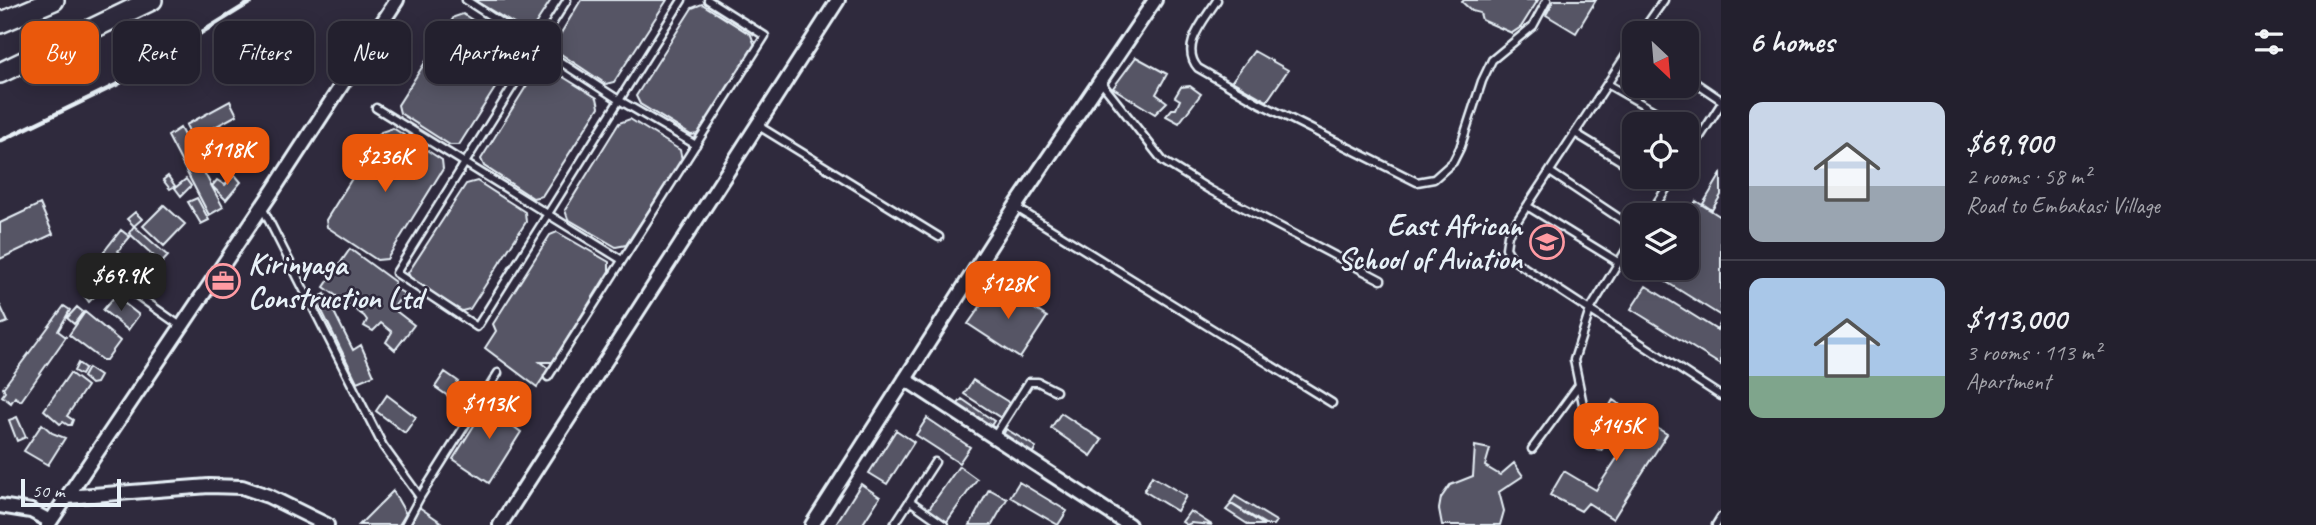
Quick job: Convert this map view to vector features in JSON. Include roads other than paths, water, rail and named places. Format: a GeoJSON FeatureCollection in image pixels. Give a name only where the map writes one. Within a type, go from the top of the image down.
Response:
{"type":"FeatureCollection","features":[{"type":"Feature","properties":{"kind":"main road"},"geometry":{"type":"LineString","coordinates":[[0,23],[54,0]]}},
{"type":"Feature","properties":{"kind":"main road"},"geometry":{"type":"LineString","coordinates":[[0,73],[152,0]]}},
{"type":"Feature","properties":{"kind":"street"},"geometry":{"type":"LineString","coordinates":[[0,506],[32,511],[49,523],[262,207],[397,0]]}},
{"type":"Feature","properties":{"kind":"street"},"geometry":{"type":"LineString","coordinates":[[500,525],[838,0]]}},
{"type":"Feature","properties":{"kind":"street"},"geometry":{"type":"LineString","coordinates":[[812,525],[1015,207],[1155,0]]}},
{"type":"Feature","properties":{"kind":"street"},"geometry":{"type":"LineString","coordinates":[[905,379],[1129,525]]}},
{"type":"Feature","properties":{"kind":"street"},"geometry":{"type":"LineString","coordinates":[[67,498],[209,486],[242,487],[268,496],[327,525]]}},
{"type":"Feature","properties":{"kind":"lane"},"geometry":{"type":"LineString","coordinates":[[466,0],[498,21]]}},
{"type":"Feature","properties":{"kind":"lane"},"geometry":{"type":"LineString","coordinates":[[553,21],[566,0]]}},
{"type":"Feature","properties":{"kind":"lane"},"geometry":{"type":"LineString","coordinates":[[515,84],[396,273],[477,327],[682,0]]}},
{"type":"Feature","properties":{"kind":"lane"},"geometry":{"type":"LineString","coordinates":[[548,377],[765,36],[708,0]]}},
{"type":"Feature","properties":{"kind":"lane"},"geometry":{"type":"LineString","coordinates":[[1217,0],[1191,45],[1193,62],[1198,68],[1259,103],[1417,182],[1434,179],[1453,162],[1482,80],[1492,60],[1533,26],[1547,0]]}},
{"type":"Feature","properties":{"kind":"lane"},"geometry":{"type":"LineString","coordinates":[[1650,21],[1664,0]]}},
{"type":"Feature","properties":{"kind":"lane"},"geometry":{"type":"LineString","coordinates":[[1622,61],[1508,236],[1506,248],[1513,260],[1721,396]]}},
{"type":"Feature","properties":{"kind":"lane"},"geometry":{"type":"LineString","coordinates":[[561,62],[696,145]]}},
{"type":"Feature","properties":{"kind":"lane"},"geometry":{"type":"LineString","coordinates":[[1100,81],[1163,161],[1210,190],[1381,280]]}},
{"type":"Feature","properties":{"kind":"lane"},"geometry":{"type":"LineString","coordinates":[[1607,84],[1656,112]]}},
{"type":"Feature","properties":{"kind":"lane"},"geometry":{"type":"LineString","coordinates":[[1699,86],[1721,102],[1700,138]]}},
{"type":"Feature","properties":{"kind":"lane"},"geometry":{"type":"LineString","coordinates":[[376,108],[622,260]]}},
{"type":"Feature","properties":{"kind":"lane"},"geometry":{"type":"LineString","coordinates":[[757,125],[939,237]]}},
{"type":"Feature","properties":{"kind":"lane"},"geometry":{"type":"LineString","coordinates":[[1575,133],[1622,162]]}},
{"type":"Feature","properties":{"kind":"lane"},"geometry":{"type":"LineString","coordinates":[[1550,172],[1622,220]]}},
{"type":"Feature","properties":{"kind":"lane"},"geometry":{"type":"LineString","coordinates":[[1657,203],[1666,189]]}},
{"type":"Feature","properties":{"kind":"lane"},"geometry":{"type":"LineString","coordinates":[[1527,206],[1618,262]]}},
{"type":"Feature","properties":{"kind":"lane"},"geometry":{"type":"LineString","coordinates":[[262,207],[383,446],[420,498]]}},
{"type":"Feature","properties":{"kind":"lane"},"geometry":{"type":"LineString","coordinates":[[1015,207],[1332,403]]}},
{"type":"Feature","properties":{"kind":"lane"},"geometry":{"type":"LineString","coordinates":[[1599,446],[1586,419],[1574,360],[1590,310],[1622,256]]}},
{"type":"Feature","properties":{"kind":"lane"},"geometry":{"type":"LineString","coordinates":[[131,291],[182,327]]}},
{"type":"Feature","properties":{"kind":"lane"},"geometry":{"type":"LineString","coordinates":[[405,525],[498,373]]}},
{"type":"Feature","properties":{"kind":"lane"},"geometry":{"type":"LineString","coordinates":[[994,437],[1029,382],[1038,382],[1056,391]]}},
{"type":"Feature","properties":{"kind":"lane"},"geometry":{"type":"LineString","coordinates":[[1532,449],[1578,385]]}},
{"type":"Feature","properties":{"kind":"lane"},"geometry":{"type":"LineString","coordinates":[[894,525],[935,461]]}},
{"type":"Feature","properties":{"kind":"lane"},"geometry":{"type":"LineString","coordinates":[[910,501],[944,525]]}},
{"type":"Feature","properties":{"kind":"lane"},"geometry":{"type":"LineString","coordinates":[[1716,525],[1721,517]]}},
{"type":"Feature","properties":{"kind":"railway"},"geometry":{"type":"LineString","coordinates":[[0,141],[118,84],[254,0]]}},
{"type":"Feature","properties":{"kind":"place","name":"East African School of Aviation"},"geometry":{"type":"Point","coordinates":[1547,242]}},
{"type":"Feature","properties":{"kind":"place","name":"Kirinyaga Construction Ltd"},"geometry":{"type":"Point","coordinates":[223,281]}}]}
